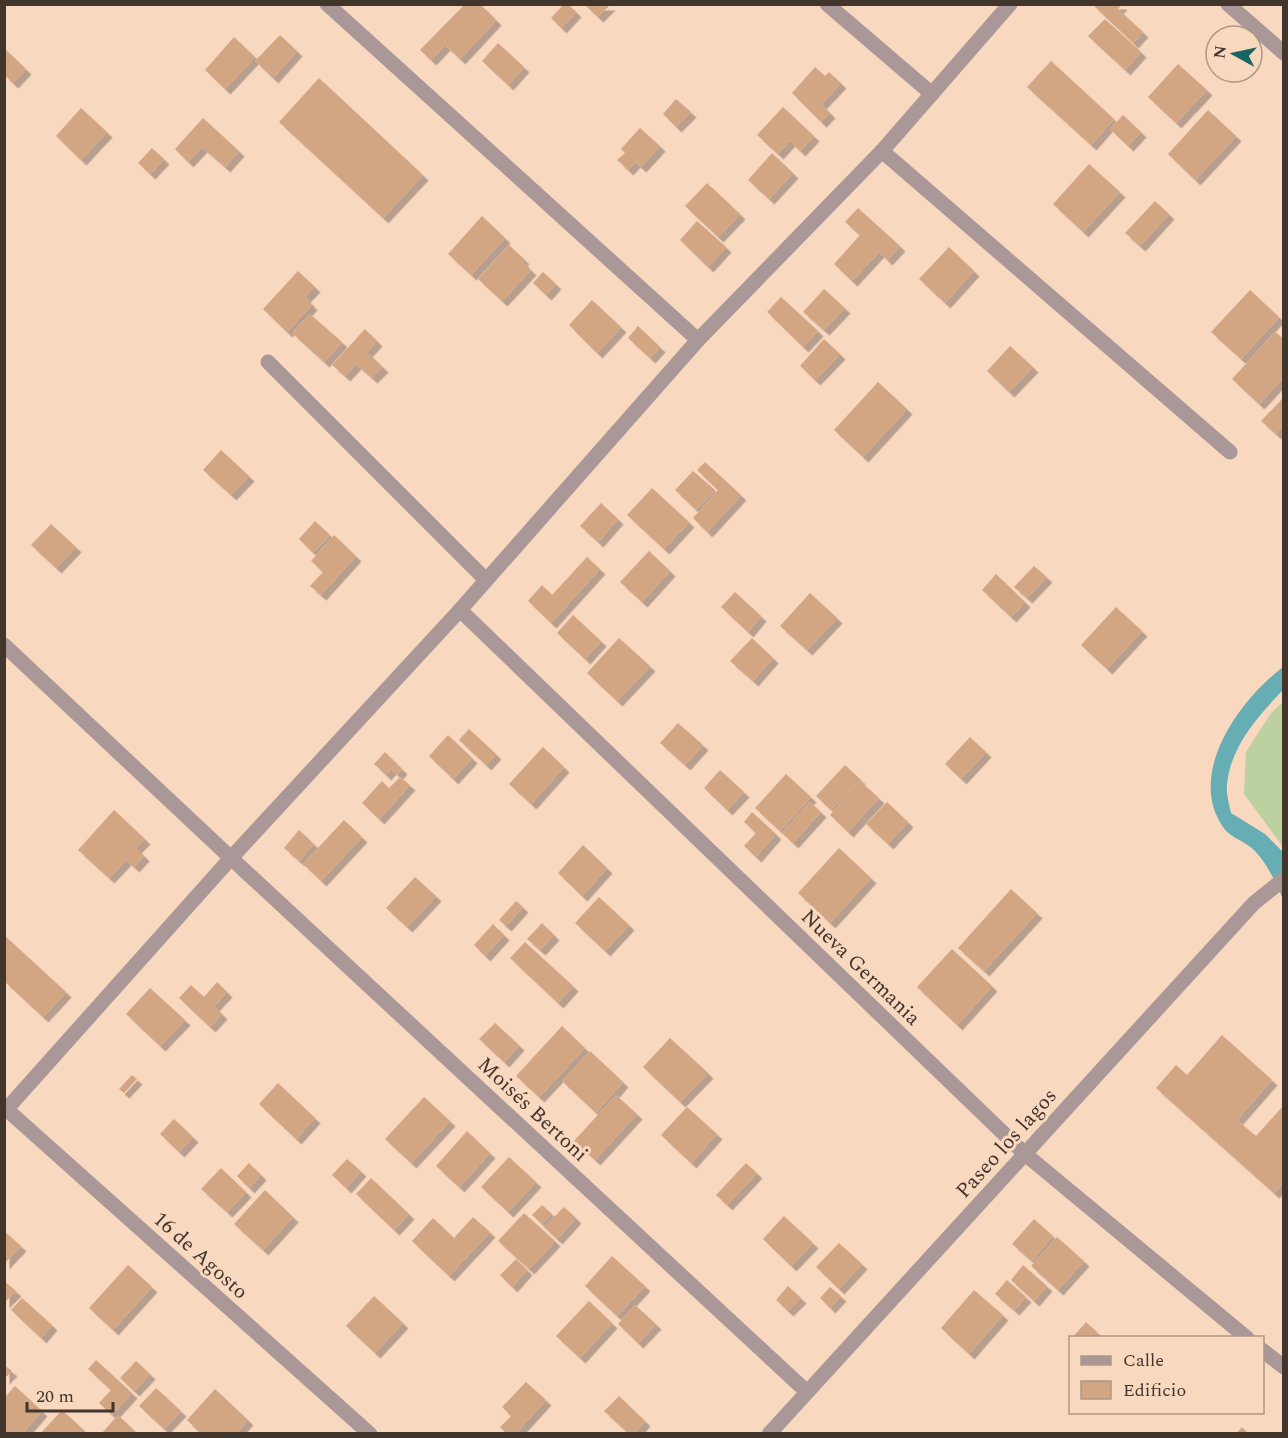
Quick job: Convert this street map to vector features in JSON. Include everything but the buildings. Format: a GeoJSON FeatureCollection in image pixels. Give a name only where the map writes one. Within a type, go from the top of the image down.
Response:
{"type":"FeatureCollection","features":[{"type":"Feature","properties":{"kind":"street"},"geometry":{"type":"LineString","coordinates":[[327,4],[698,340]]}},
{"type":"Feature","properties":{"kind":"street"},"geometry":{"type":"LineString","coordinates":[[827,4],[932,93]]}},
{"type":"Feature","properties":{"kind":"street"},"geometry":{"type":"LineString","coordinates":[[5,1109],[231,858],[460,610],[698,340],[882,151],[1010,4]]}},
{"type":"Feature","properties":{"kind":"street"},"geometry":{"type":"LineString","coordinates":[[1228,4],[1284,53]]}},
{"type":"Feature","properties":{"kind":"street"},"geometry":{"type":"LineString","coordinates":[[882,151],[1230,452]]}},
{"type":"Feature","properties":{"kind":"street"},"geometry":{"type":"LineString","coordinates":[[268,363],[486,580]]}},
{"type":"Feature","properties":{"kind":"street","name":"Nueva Germania"},"geometry":{"type":"LineString","coordinates":[[460,610],[1025,1154],[1245,1336]]}},
{"type":"Feature","properties":{"kind":"street","name":"Moisés Bertoni"},"geometry":{"type":"LineString","coordinates":[[4,645],[807,1392]]}},
{"type":"Feature","properties":{"kind":"street","name":"Paseo los lagos"},"geometry":{"type":"LineString","coordinates":[[769,1434],[1254,903],[1280,881]]}},
{"type":"Feature","properties":{"kind":"street","name":"16 de Agosto"},"geometry":{"type":"LineString","coordinates":[[5,1109],[370,1434]]}},
{"type":"Feature","properties":{"kind":"street"},"geometry":{"type":"LineString","coordinates":[[1264,1351],[1284,1367]]}},
{"type":"Feature","properties":{"kind":"green space"},"geometry":{"type":"Polygon","coordinates":[[[1283,702],[1283,847],[1244,794],[1246,752],[1271,713],[1283,702]]]}},
{"type":"Feature","properties":{"kind":"water"},"geometry":{"type":"Polygon","coordinates":[[[1283,667],[1283,690],[1255,721],[1239,745],[1229,771],[1227,788],[1231,813],[1265,834],[1283,852],[1283,899],[1273,878],[1254,850],[1223,827],[1213,806],[1211,784],[1214,761],[1235,718],[1250,698],[1283,667]]]}}]}
